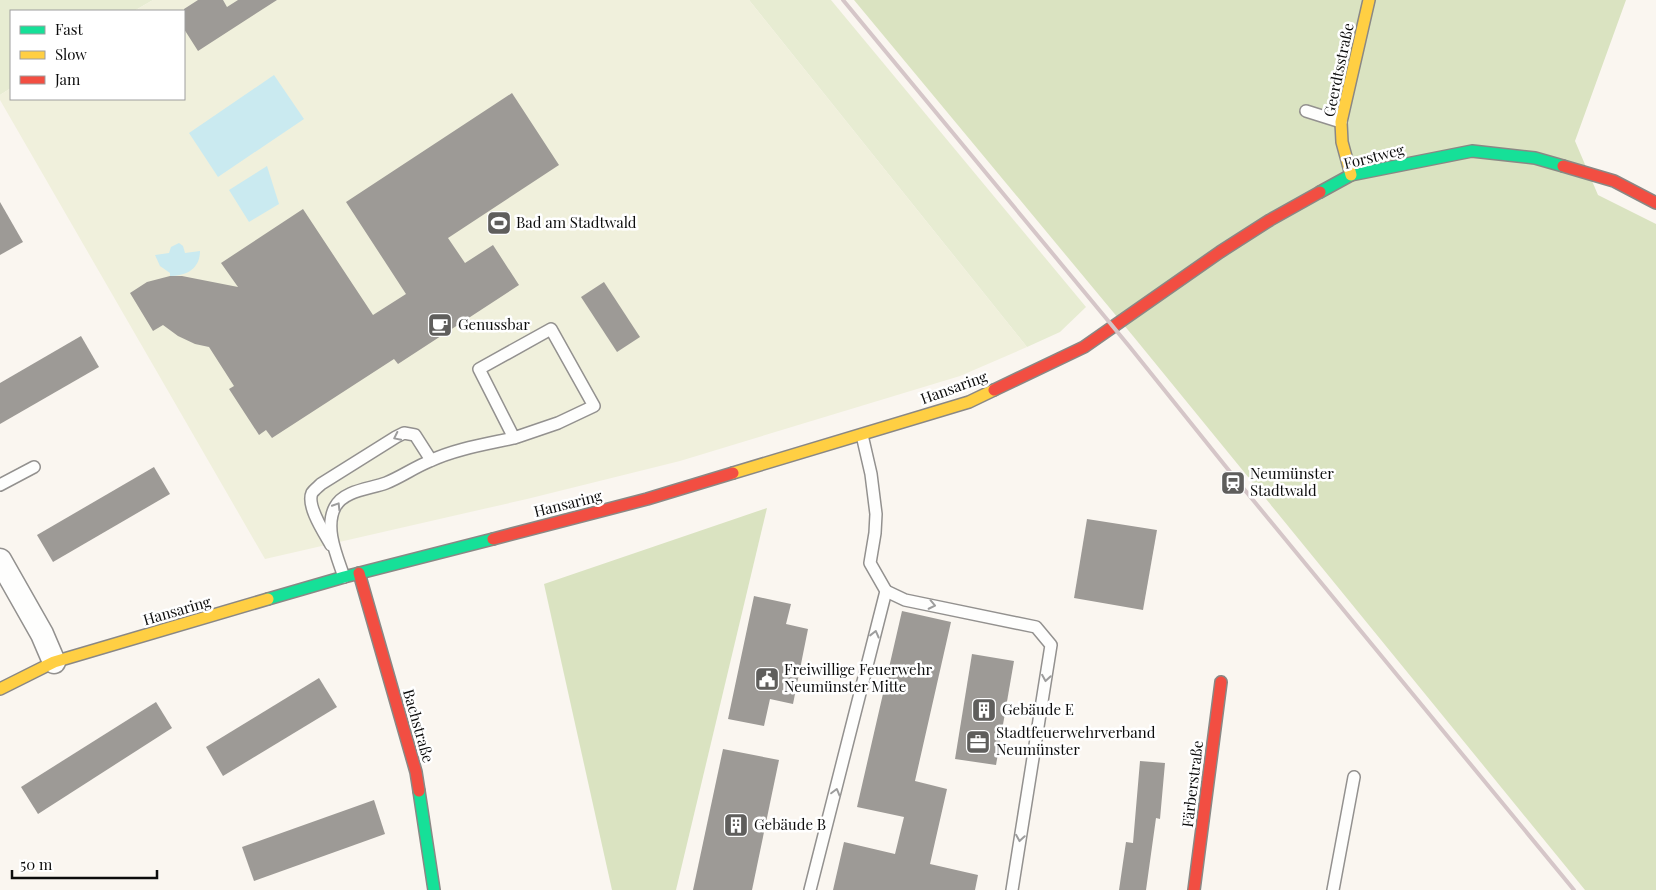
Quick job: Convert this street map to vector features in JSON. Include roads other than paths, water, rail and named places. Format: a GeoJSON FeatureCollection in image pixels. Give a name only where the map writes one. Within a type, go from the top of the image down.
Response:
{"type":"FeatureCollection","features":[{"type":"Feature","properties":{"kind":"main road","name":"Geerdtsstraße"},"geometry":{"type":"LineString","coordinates":[[1351,175],[1342,142],[1341,122],[1369,0]]}},
{"type":"Feature","properties":{"kind":"main road","name":"Forstweg"},"geometry":{"type":"LineString","coordinates":[[1129,316],[1220,252],[1270,220],[1351,175],[1472,151],[1535,158],[1614,181],[1656,203]]}},
{"type":"Feature","properties":{"kind":"main road","name":"Hansaring"},"geometry":{"type":"LineString","coordinates":[[0,688],[54,662],[344,577],[647,499],[969,402],[1084,347],[1129,316]]}},
{"type":"Feature","properties":{"kind":"main road","name":"Bachstraße"},"geometry":{"type":"LineString","coordinates":[[359,573],[416,772],[434,890]]}},
{"type":"Feature","properties":{"kind":"main road","name":"Färberstraße"},"geometry":{"type":"LineString","coordinates":[[1194,890],[1222,682]]}},
{"type":"Feature","properties":{"kind":"street"},"geometry":{"type":"LineString","coordinates":[[0,560],[42,634],[54,662]]}},
{"type":"Feature","properties":{"kind":"lane"},"geometry":{"type":"LineString","coordinates":[[1306,111],[1341,122]]}},
{"type":"Feature","properties":{"kind":"lane"},"geometry":{"type":"LineString","coordinates":[[344,577],[336,553],[331,524],[332,515],[337,504],[342,499],[386,483],[431,460],[514,438],[594,406],[551,329],[479,369],[514,438]]}},
{"type":"Feature","properties":{"kind":"lane"},"geometry":{"type":"LineString","coordinates":[[336,553],[312,508],[312,494],[315,489],[404,433],[415,435],[431,460]]}},
{"type":"Feature","properties":{"kind":"lane"},"geometry":{"type":"LineString","coordinates":[[862,434],[876,514],[870,563],[886,591],[905,600],[1036,627],[1051,645],[1012,890]]}},
{"type":"Feature","properties":{"kind":"lane"},"geometry":{"type":"LineString","coordinates":[[0,486],[34,467]]}},
{"type":"Feature","properties":{"kind":"lane"},"geometry":{"type":"LineString","coordinates":[[810,890],[886,591]]}},
{"type":"Feature","properties":{"kind":"lane"},"geometry":{"type":"LineString","coordinates":[[1333,890],[1354,777]]}},
{"type":"Feature","properties":{"kind":"water"},"geometry":{"type":"Polygon","coordinates":[[[274,75],[304,119],[218,177],[189,133],[274,75]]]}},
{"type":"Feature","properties":{"kind":"water"},"geometry":{"type":"Polygon","coordinates":[[[267,166],[279,204],[249,222],[229,190],[267,166]]]}},
{"type":"Feature","properties":{"kind":"water"},"geometry":{"type":"Polygon","coordinates":[[[179,243],[183,246],[185,253],[200,251],[198,262],[187,273],[170,276],[170,273],[160,266],[155,255],[169,253],[171,247],[179,243]]]}},
{"type":"Feature","properties":{"kind":"railway"},"geometry":{"type":"LineString","coordinates":[[843,0],[1574,890]]}},
{"type":"Feature","properties":{"kind":"place","name":"Bad am Stadtwald"},"geometry":{"type":"Point","coordinates":[499,223]}},
{"type":"Feature","properties":{"kind":"place","name":"Genussbar"},"geometry":{"type":"Point","coordinates":[440,325]}},
{"type":"Feature","properties":{"kind":"place","name":"Neumünster Stadtwald"},"geometry":{"type":"Point","coordinates":[1233,483]}},
{"type":"Feature","properties":{"kind":"place","name":"Freiwillige Feuerwehr Neumünster Mitte"},"geometry":{"type":"Point","coordinates":[767,679]}},
{"type":"Feature","properties":{"kind":"place","name":"Gebäude E"},"geometry":{"type":"Point","coordinates":[984,710]}},
{"type":"Feature","properties":{"kind":"place","name":"Stadtfeuerwehrverband Neumünster"},"geometry":{"type":"Point","coordinates":[978,742]}},
{"type":"Feature","properties":{"kind":"place","name":"Gebäude B"},"geometry":{"type":"Point","coordinates":[736,825]}}]}
